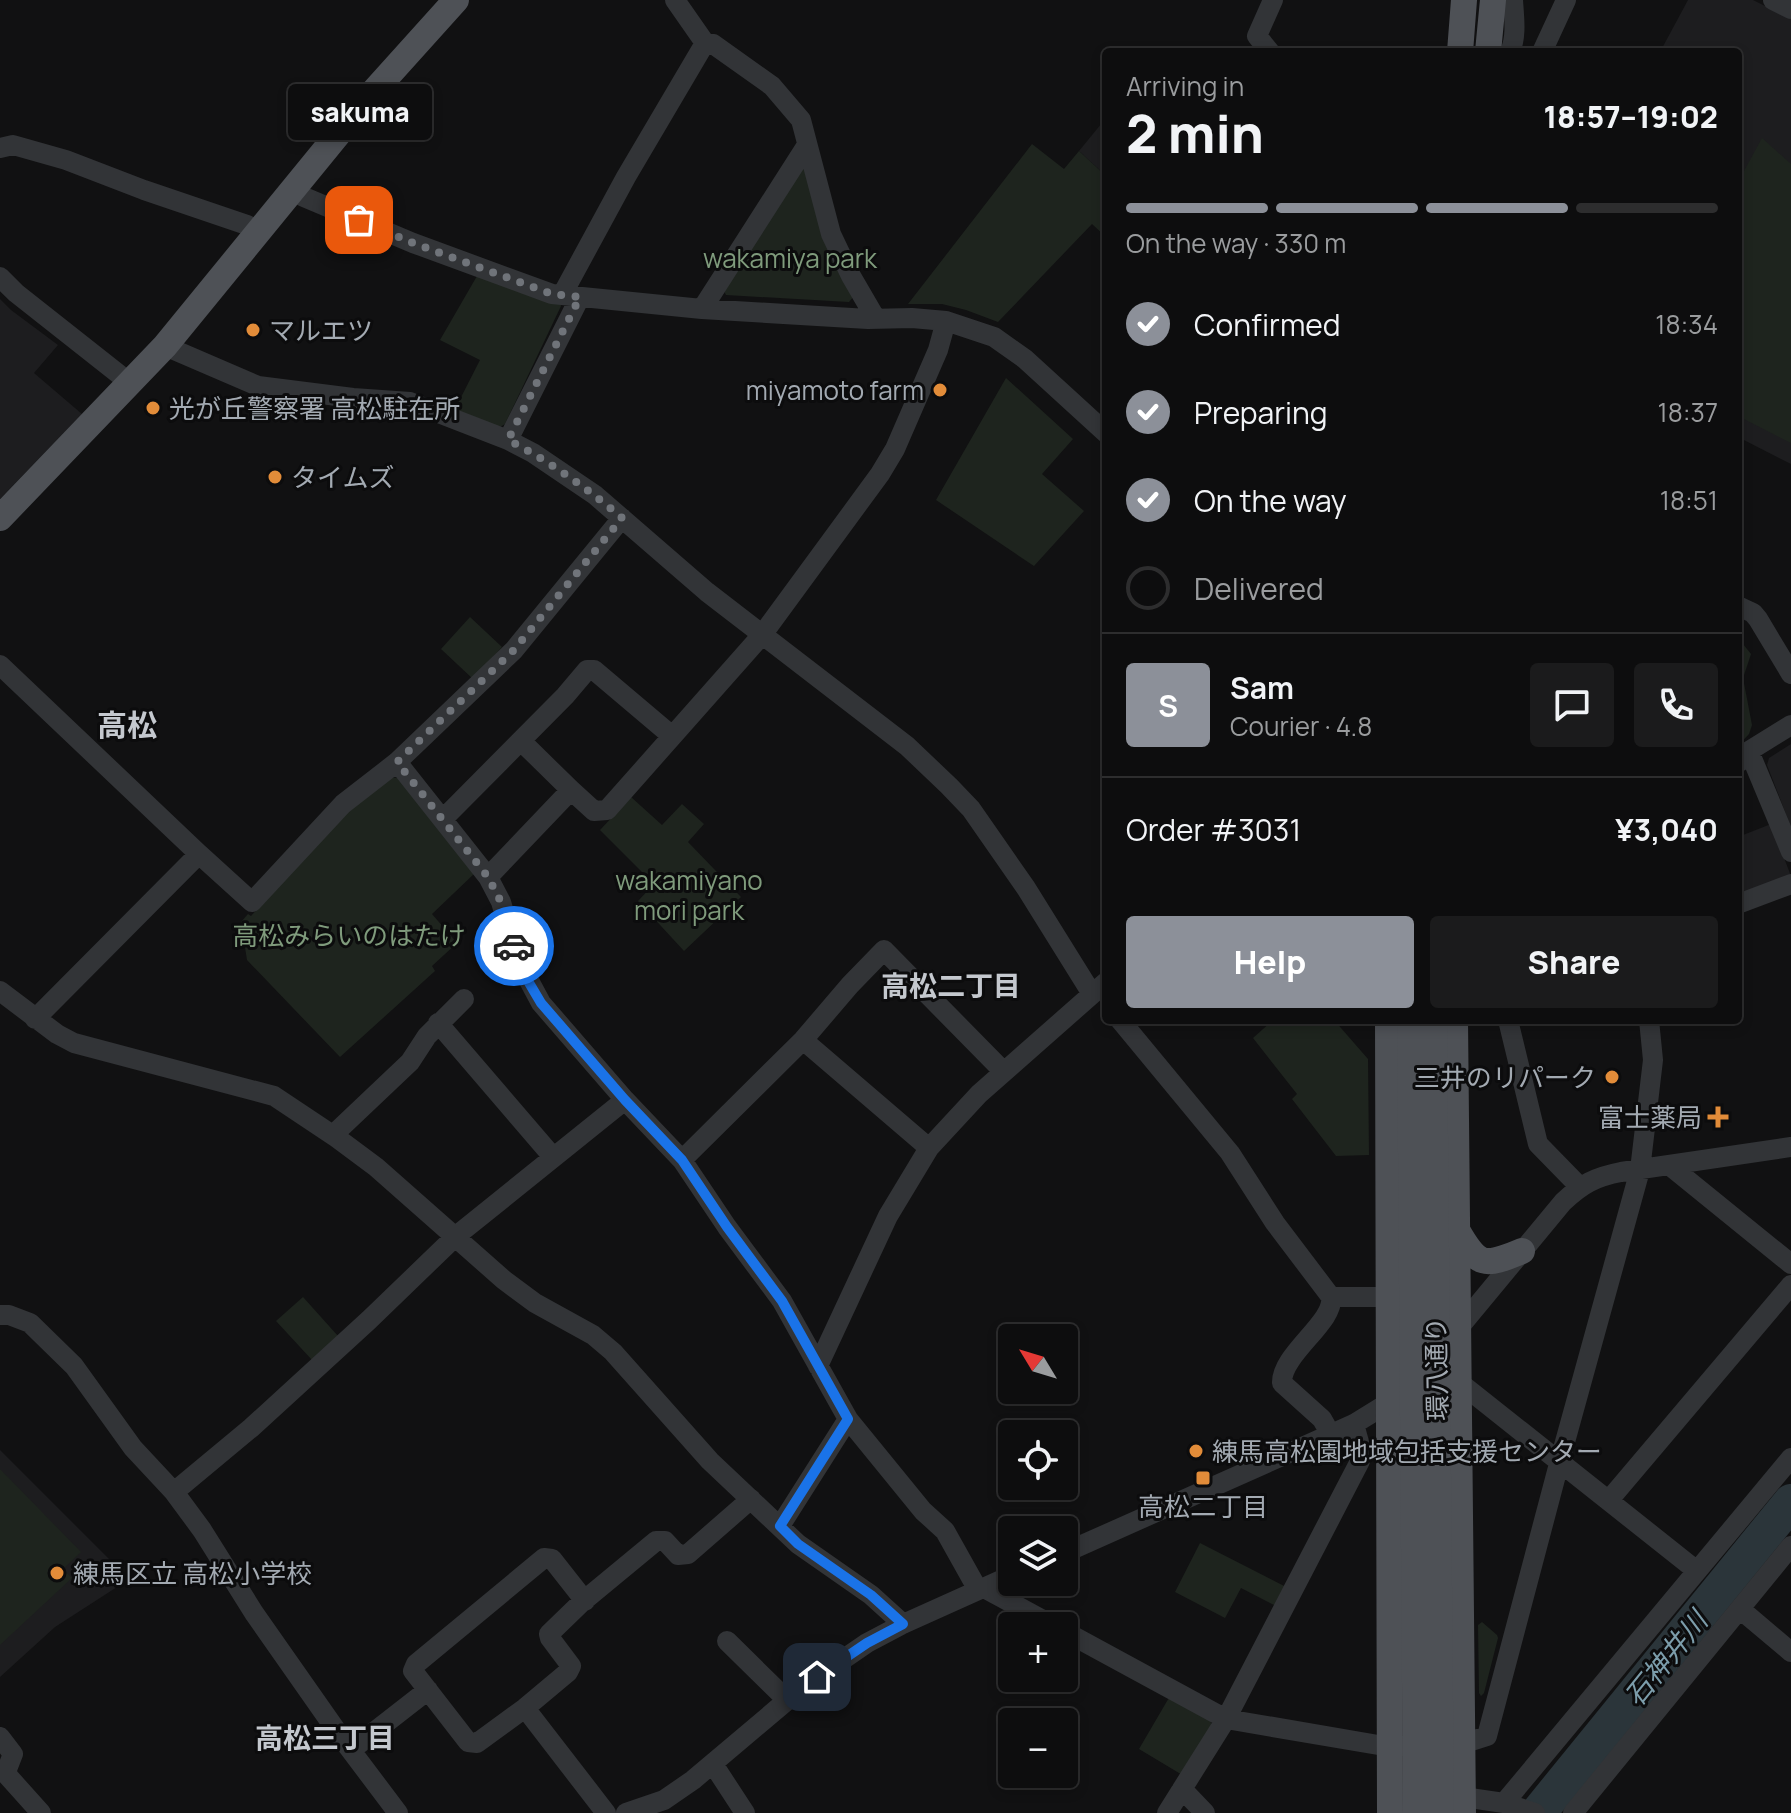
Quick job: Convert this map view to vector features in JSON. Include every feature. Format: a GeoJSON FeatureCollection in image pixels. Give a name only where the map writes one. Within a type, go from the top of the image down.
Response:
{"type":"FeatureCollection","features":[{"type":"Feature","properties":{"kind":"main road"},"geometry":{"type":"LineString","coordinates":[[0,518],[165,346],[366,100],[456,0]]}},
{"type":"Feature","properties":{"kind":"main road"},"geometry":{"type":"LineString","coordinates":[[1460,48],[1464,0]]}},
{"type":"Feature","properties":{"kind":"main road"},"geometry":{"type":"LineString","coordinates":[[1488,48],[1493,0]]}},
{"type":"Feature","properties":{"kind":"main road"},"geometry":{"type":"LineString","coordinates":[[1388,1024],[1390,1813]]}},
{"type":"Feature","properties":{"kind":"main road","name":"環八通り"},"geometry":{"type":"LineString","coordinates":[[1410,1024],[1416,1813]]}},
{"type":"Feature","properties":{"kind":"main road","name":"環八通り"},"geometry":{"type":"LineString","coordinates":[[1434,1024],[1441,1813]]}},
{"type":"Feature","properties":{"kind":"main road"},"geometry":{"type":"LineString","coordinates":[[1455,1024],[1463,1805]]}},
{"type":"Feature","properties":{"kind":"main road"},"geometry":{"type":"LineString","coordinates":[[1457,1230],[1480,1260],[1498,1261],[1522,1251]]}},
{"type":"Feature","properties":{"kind":"street"},"geometry":{"type":"LineString","coordinates":[[675,0],[705,43],[713,44],[772,86],[801,120],[831,234],[876,319]]}},
{"type":"Feature","properties":{"kind":"street"},"geometry":{"type":"LineString","coordinates":[[1267,48],[1257,36],[1273,0]]}},
{"type":"Feature","properties":{"kind":"street"},"geometry":{"type":"LineString","coordinates":[[1512,48],[1515,20],[1513,0]]}},
{"type":"Feature","properties":{"kind":"street"},"geometry":{"type":"LineString","coordinates":[[1544,48],[1566,0]]}},
{"type":"Feature","properties":{"kind":"street"},"geometry":{"type":"LineString","coordinates":[[1773,0],[1791,9]]}},
{"type":"Feature","properties":{"kind":"street"},"geometry":{"type":"LineString","coordinates":[[508,440],[626,177],[705,43]]}},
{"type":"Feature","properties":{"kind":"street"},"geometry":{"type":"LineString","coordinates":[[0,148],[13,145],[66,160],[247,225],[257,234]]}},
{"type":"Feature","properties":{"kind":"street"},"geometry":{"type":"LineString","coordinates":[[702,309],[807,145]]}},
{"type":"Feature","properties":{"kind":"street"},"geometry":{"type":"LineString","coordinates":[[292,190],[413,243],[552,294],[702,309],[946,321],[994,337],[1025,359],[1102,425]]}},
{"type":"Feature","properties":{"kind":"street"},"geometry":{"type":"LineString","coordinates":[[0,277],[130,383]]}},
{"type":"Feature","properties":{"kind":"street"},"geometry":{"type":"LineString","coordinates":[[521,741],[594,811],[607,810],[762,635],[880,474],[895,449],[938,350],[946,321]]}},
{"type":"Feature","properties":{"kind":"street"},"geometry":{"type":"LineString","coordinates":[[165,346],[258,386],[410,402],[508,440],[595,495],[707,592],[907,746],[971,809],[1100,993],[979,1094],[929,1148],[888,1216],[818,1366]]}},
{"type":"Feature","properties":{"kind":"street"},"geometry":{"type":"LineString","coordinates":[[0,665],[252,902],[343,804],[397,762],[514,650],[622,518]]}},
{"type":"Feature","properties":{"kind":"street"},"geometry":{"type":"LineString","coordinates":[[1742,608],[1758,619],[1791,674]]}},
{"type":"Feature","properties":{"kind":"street"},"geometry":{"type":"LineString","coordinates":[[443,819],[587,670],[591,669],[672,736]]}},
{"type":"Feature","properties":{"kind":"street"},"geometry":{"type":"LineString","coordinates":[[1791,725],[1744,757],[1791,852]]}},
{"type":"Feature","properties":{"kind":"street"},"geometry":{"type":"LineString","coordinates":[[397,762],[488,877],[501,902],[518,960],[541,1003],[682,1160],[782,1301],[848,1419],[915,1501],[945,1531],[981,1589],[1026,1612]]}},
{"type":"Feature","properties":{"kind":"street"},"geometry":{"type":"LineString","coordinates":[[488,877],[571,790]]}},
{"type":"Feature","properties":{"kind":"street"},"geometry":{"type":"LineString","coordinates":[[35,1019],[199,854]]}},
{"type":"Feature","properties":{"kind":"street"},"geometry":{"type":"LineString","coordinates":[[1742,902],[1791,884]]}},
{"type":"Feature","properties":{"kind":"street"},"geometry":{"type":"LineString","coordinates":[[682,1160],[803,1040],[884,950],[1004,1072]]}},
{"type":"Feature","properties":{"kind":"street"},"geometry":{"type":"LineString","coordinates":[[0,991],[35,1019],[74,1043],[274,1096],[333,1135],[376,1167],[514,1288],[593,1335],[613,1352],[710,1461],[798,1544],[871,1595],[903,1624]]}},
{"type":"Feature","properties":{"kind":"street"},"geometry":{"type":"LineString","coordinates":[[333,1135],[410,1062],[438,1023],[464,999]]}},
{"type":"Feature","properties":{"kind":"street"},"geometry":{"type":"LineString","coordinates":[[438,1023],[553,1157]]}},
{"type":"Feature","properties":{"kind":"street"},"geometry":{"type":"LineString","coordinates":[[1123,1024],[1230,1153],[1275,1223],[1331,1297],[1331,1307],[1292,1358],[1281,1380],[1322,1419],[1331,1435]]}},
{"type":"Feature","properties":{"kind":"street"},"geometry":{"type":"LineString","coordinates":[[1509,1024],[1538,1144],[1579,1186]]}},
{"type":"Feature","properties":{"kind":"street"},"geometry":{"type":"LineString","coordinates":[[1078,1639],[1226,1719],[1390,1747],[1462,1744],[1487,1736],[1640,1170],[1653,1060],[1649,1024]]}},
{"type":"Feature","properties":{"kind":"street"},"geometry":{"type":"LineString","coordinates":[[803,1040],[929,1148]]}},
{"type":"Feature","properties":{"kind":"street"},"geometry":{"type":"LineString","coordinates":[[174,1492],[251,1428],[456,1236],[625,1100]]}},
{"type":"Feature","properties":{"kind":"street"},"geometry":{"type":"LineString","coordinates":[[1078,1547],[1331,1435],[1388,1403],[1458,1330],[1579,1186],[1600,1176],[1791,1147]]}},
{"type":"Feature","properties":{"kind":"street"},"geometry":{"type":"LineString","coordinates":[[1669,1165],[1791,1264]]}},
{"type":"Feature","properties":{"kind":"street"},"geometry":{"type":"LineString","coordinates":[[1609,1500],[1791,1285]]}},
{"type":"Feature","properties":{"kind":"street"},"geometry":{"type":"LineString","coordinates":[[1331,1297],[1388,1297]]}},
{"type":"Feature","properties":{"kind":"street"},"geometry":{"type":"LineString","coordinates":[[0,1315],[30,1323],[74,1366],[133,1448],[174,1492],[202,1530],[254,1613],[398,1813]]}},
{"type":"Feature","properties":{"kind":"street"},"geometry":{"type":"LineString","coordinates":[[1459,1382],[1697,1571]]}},
{"type":"Feature","properties":{"kind":"street"},"geometry":{"type":"LineString","coordinates":[[780,1526],[848,1419]]}},
{"type":"Feature","properties":{"kind":"street"},"geometry":{"type":"LineString","coordinates":[[1167,1813],[1226,1719],[1360,1461],[1360,1446],[1354,1424]]}},
{"type":"Feature","properties":{"kind":"street"},"geometry":{"type":"LineString","coordinates":[[1463,1805],[1519,1808],[1697,1571],[1791,1458]]}},
{"type":"Feature","properties":{"kind":"street"},"geometry":{"type":"LineString","coordinates":[[585,1601],[552,1559],[544,1558],[413,1667],[413,1671],[468,1742],[477,1743],[568,1672],[571,1666],[549,1634],[585,1601],[656,1541],[665,1541],[678,1555],[688,1554],[751,1499]]}},
{"type":"Feature","properties":{"kind":"street"},"geometry":{"type":"LineString","coordinates":[[1573,1813],[1791,1546]]}},
{"type":"Feature","properties":{"kind":"street"},"geometry":{"type":"LineString","coordinates":[[626,1813],[664,1800],[694,1779],[787,1700],[867,1643],[998,1581]]}},
{"type":"Feature","properties":{"kind":"street"},"geometry":{"type":"LineString","coordinates":[[1740,1609],[1791,1652]]}},
{"type":"Feature","properties":{"kind":"street"},"geometry":{"type":"LineString","coordinates":[[727,1641],[787,1700]]}},
{"type":"Feature","properties":{"kind":"street"},"geometry":{"type":"LineString","coordinates":[[351,1750],[428,1690]]}},
{"type":"Feature","properties":{"kind":"street"},"geometry":{"type":"LineString","coordinates":[[525,1708],[606,1813]]}},
{"type":"Feature","properties":{"kind":"street"},"geometry":{"type":"LineString","coordinates":[[0,1737],[13,1754],[7,1775],[41,1813]]}},
{"type":"Feature","properties":{"kind":"street"},"geometry":{"type":"LineString","coordinates":[[713,1764],[745,1813]]}},
{"type":"Feature","properties":{"kind":"street"},"geometry":{"type":"LineString","coordinates":[[1182,1789],[1205,1813]]}},
{"type":"Feature","properties":{"kind":"shaded area"},"geometry":{"type":"Polygon","coordinates":[[[1688,0],[1753,0],[1791,19],[1791,464],[1742,439],[1742,48],[1662,48],[1688,0]]]}},
{"type":"Feature","properties":{"kind":"shaded area"},"geometry":{"type":"Polygon","coordinates":[[[1102,123],[1102,172],[1079,151],[1102,123]]]}},
{"type":"Feature","properties":{"kind":"shaded area"},"geometry":{"type":"Polygon","coordinates":[[[0,299],[58,345],[34,373],[82,414],[0,499],[0,299]]]}},
{"type":"Feature","properties":{"kind":"shaded area"},"geometry":{"type":"Polygon","coordinates":[[[1791,744],[1791,827],[1767,765],[1769,758],[1791,744]]]}},
{"type":"Feature","properties":{"kind":"shaded area"},"geometry":{"type":"Polygon","coordinates":[[[1771,824],[1791,876],[1742,894],[1742,835],[1771,824]]]}},
{"type":"Feature","properties":{"kind":"shaded area","name":"練馬区立 高松小学校"},"geometry":{"type":"Polygon","coordinates":[[[0,1450],[110,1560],[117,1587],[55,1627],[0,1677],[0,1450]]]}},
{"type":"Feature","properties":{"kind":"green space"},"geometry":{"type":"Polygon","coordinates":[[[1762,138],[1791,164],[1791,443],[1742,418],[1742,175],[1762,138]]]}},
{"type":"Feature","properties":{"kind":"green space"},"geometry":{"type":"Polygon","coordinates":[[[1032,144],[1064,169],[1079,151],[1102,172],[1102,233],[1092,224],[998,322],[942,304],[908,304],[1032,144]]]}},
{"type":"Feature","properties":{"kind":"green space","name":"wakamiya park"},"geometry":{"type":"Polygon","coordinates":[[[799,168],[807,169],[854,296],[849,302],[726,295],[722,287],[799,168]]]}},
{"type":"Feature","properties":{"kind":"green space"},"geometry":{"type":"Polygon","coordinates":[[[477,276],[560,302],[561,306],[505,424],[500,427],[454,411],[480,360],[440,340],[477,276]]]}},
{"type":"Feature","properties":{"kind":"green space"},"geometry":{"type":"Polygon","coordinates":[[[1006,378],[1073,439],[1042,474],[1084,511],[1034,566],[936,500],[1006,378]]]}},
{"type":"Feature","properties":{"kind":"green space"},"geometry":{"type":"Polygon","coordinates":[[[470,617],[502,647],[473,679],[441,649],[470,617]]]}},
{"type":"Feature","properties":{"kind":"green space"},"geometry":{"type":"Polygon","coordinates":[[[1742,644],[1751,654],[1743,678],[1752,725],[1742,742],[1742,644]]]}},
{"type":"Feature","properties":{"kind":"green space","name":"高松みらいのはたけ"},"geometry":{"type":"Polygon","coordinates":[[[390,777],[398,778],[476,872],[432,914],[457,943],[432,966],[435,971],[340,1057],[247,960],[241,922],[248,914],[251,916],[350,807],[390,777]]]}},
{"type":"Feature","properties":{"kind":"green space","name":"wakamiyano mori park"},"geometry":{"type":"Polygon","coordinates":[[[631,797],[662,825],[682,804],[704,824],[688,842],[741,897],[684,951],[638,901],[654,884],[600,830],[631,797]]]}},
{"type":"Feature","properties":{"kind":"green space"},"geometry":{"type":"Polygon","coordinates":[[[1269,1024],[1337,1024],[1368,1059],[1369,1155],[1336,1156],[1292,1099],[1297,1094],[1253,1038],[1269,1024]]]}},
{"type":"Feature","properties":{"kind":"green space"},"geometry":{"type":"Polygon","coordinates":[[[303,1297],[338,1336],[312,1360],[276,1321],[303,1297]]]}},
{"type":"Feature","properties":{"kind":"green space"},"geometry":{"type":"Polygon","coordinates":[[[0,1469],[81,1552],[63,1569],[72,1578],[0,1645],[0,1469]]]}},
{"type":"Feature","properties":{"kind":"green space"},"geometry":{"type":"Polygon","coordinates":[[[1200,1543],[1288,1588],[1278,1607],[1241,1588],[1225,1618],[1175,1592],[1200,1543]]]}},
{"type":"Feature","properties":{"kind":"green space"},"geometry":{"type":"Polygon","coordinates":[[[1482,1622],[1498,1638],[1481,1696],[1478,1625],[1482,1622]]]}},
{"type":"Feature","properties":{"kind":"green space"},"geometry":{"type":"Polygon","coordinates":[[[1170,1696],[1210,1719],[1212,1727],[1184,1776],[1139,1749],[1170,1696]]]}},
{"type":"Feature","properties":{"kind":"waterway","name":"石神井川"},"geometry":{"type":"LineString","coordinates":[[1538,1813],[1791,1502]]}},
{"type":"Feature","properties":{"kind":"way so far"},"geometry":{"type":"LineString","coordinates":[[359,220],[552,294],[580,297],[508,440],[595,495],[622,518],[514,650],[397,762],[488,877],[501,902],[514,946]]}},
{"type":"Feature","properties":{"kind":"place","name":"sakuma"},"geometry":{"type":"Point","coordinates":[359,220]}},
{"type":"Feature","properties":{"kind":"place","name":"マルエツ"},"geometry":{"type":"Point","coordinates":[253,330]}},
{"type":"Feature","properties":{"kind":"place","name":"miyamoto farm"},"geometry":{"type":"Point","coordinates":[940,390]}},
{"type":"Feature","properties":{"kind":"place","name":"光が丘警察署 高松駐在所"},"geometry":{"type":"Point","coordinates":[153,408]}},
{"type":"Feature","properties":{"kind":"place","name":"タイムズ"},"geometry":{"type":"Point","coordinates":[275,477]}},
{"type":"Feature","properties":{"kind":"place","name":"三井のリパーク"},"geometry":{"type":"Point","coordinates":[1612,1077]}},
{"type":"Feature","properties":{"kind":"place","name":"富士薬局"},"geometry":{"type":"Point","coordinates":[1718,1117]}},
{"type":"Feature","properties":{"kind":"place","name":"練馬高松園地域包括支援センター"},"geometry":{"type":"Point","coordinates":[1196,1451]}},
{"type":"Feature","properties":{"kind":"place","name":"高松二丁目"},"geometry":{"type":"Point","coordinates":[1203,1478]}},
{"type":"Feature","properties":{"kind":"place","name":"練馬区立 高松小学校"},"geometry":{"type":"Point","coordinates":[57,1573]}},
{"type":"Feature","properties":{"kind":"district","name":"高松"},"geometry":{"type":"Point","coordinates":[127,724]}},
{"type":"Feature","properties":{"kind":"district","name":"高松二丁目"},"geometry":{"type":"Point","coordinates":[951,985]}},
{"type":"Feature","properties":{"kind":"district","name":"高松三丁目"},"geometry":{"type":"Point","coordinates":[325,1737]}},
{"type":"Feature","properties":{"kind":"route"},"geometry":{"type":"LineString","coordinates":[[514,946],[541,1003],[682,1160],[782,1301],[848,1419],[780,1526],[798,1544],[871,1595],[903,1624],[867,1643],[817,1677]]}}]}
